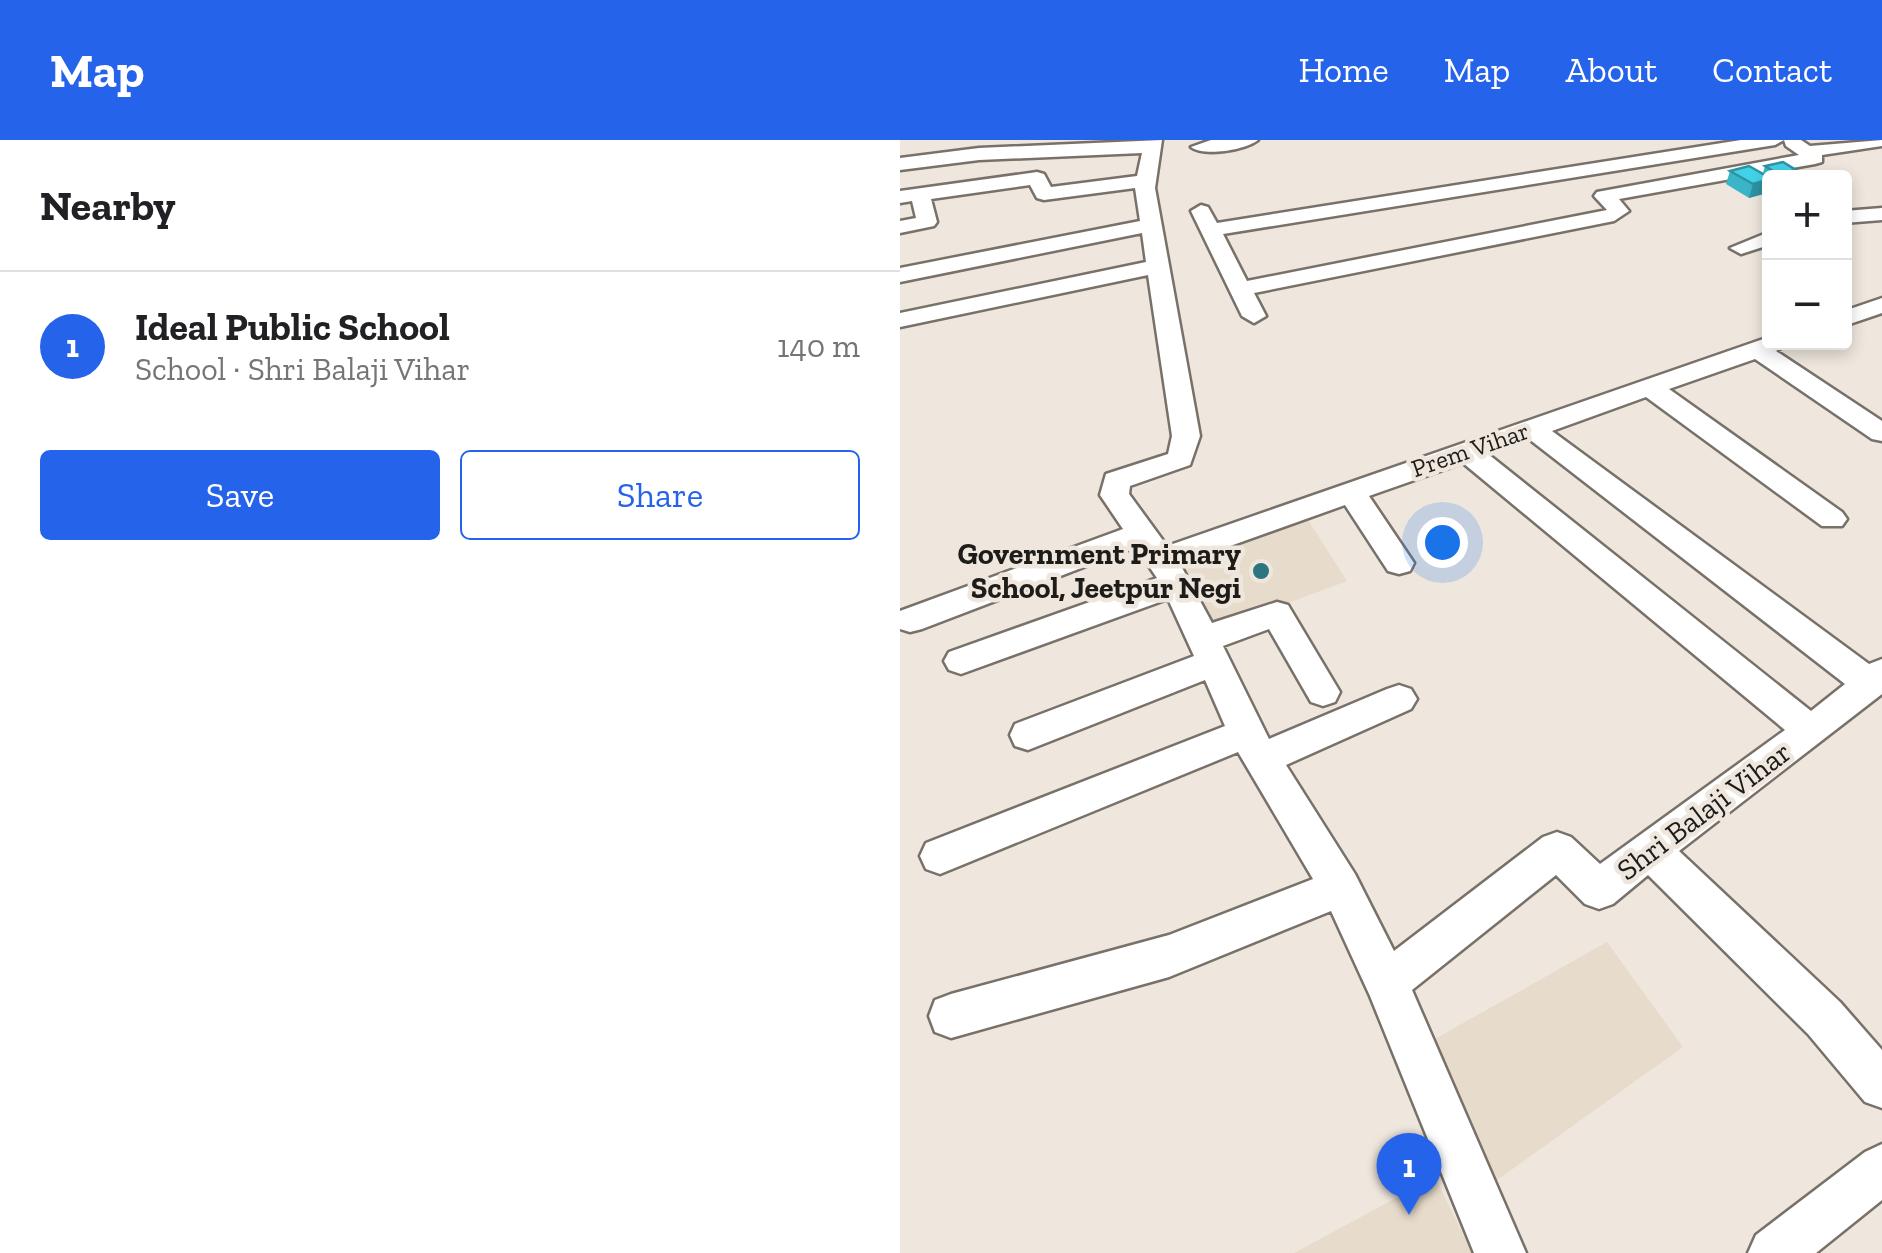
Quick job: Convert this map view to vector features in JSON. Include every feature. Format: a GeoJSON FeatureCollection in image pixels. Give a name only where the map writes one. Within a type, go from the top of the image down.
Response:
{"type":"FeatureCollection","features":[{"type":"Feature","properties":{"kind":"street"},"geometry":{"type":"LineString","coordinates":[[900,148],[978,140]]}},
{"type":"Feature","properties":{"kind":"street"},"geometry":{"type":"LineString","coordinates":[[1200,148],[1250,140]]}},
{"type":"Feature","properties":{"kind":"street"},"geometry":{"type":"LineString","coordinates":[[1254,316],[1207,220],[1352,210],[1775,140]]}},
{"type":"Feature","properties":{"kind":"street"},"geometry":{"type":"LineString","coordinates":[[1798,146],[1882,141]]}},
{"type":"Feature","properties":{"kind":"street"},"geometry":{"type":"LineString","coordinates":[[1241,289],[1614,216],[1619,211],[1604,196],[1815,158],[1798,146]]}},
{"type":"Feature","properties":{"kind":"street"},"geometry":{"type":"LineString","coordinates":[[900,164],[979,154],[1150,181]]}},
{"type":"Feature","properties":{"kind":"street"},"geometry":{"type":"LineString","coordinates":[[900,227],[927,222],[910,196],[1038,178],[1044,194],[1150,181]]}},
{"type":"Feature","properties":{"kind":"street"},"geometry":{"type":"LineString","coordinates":[[900,255],[1150,181]]}},
{"type":"Feature","properties":{"kind":"street"},"geometry":{"type":"LineString","coordinates":[[1150,181],[1158,266],[1186,436],[1180,460],[1116,481],[1114,495],[1160,559],[1210,651],[1253,746],[1341,888],[1387,983],[1500,1253]]}},
{"type":"Feature","properties":{"kind":"street"},"geometry":{"type":"LineString","coordinates":[[900,274],[1150,181]]}},
{"type":"Feature","properties":{"kind":"street"},"geometry":{"type":"LineString","coordinates":[[1852,216],[1882,214]]}},
{"type":"Feature","properties":{"kind":"street"},"geometry":{"type":"LineString","coordinates":[[1741,248],[1762,241]]}},
{"type":"Feature","properties":{"kind":"street"},"geometry":{"type":"LineString","coordinates":[[900,320],[1158,266]]}},
{"type":"Feature","properties":{"kind":"street"},"geometry":{"type":"LineString","coordinates":[[1852,315],[1882,305]]}},
{"type":"Feature","properties":{"kind":"street","name":"Prem Vihar"},"geometry":{"type":"LineString","coordinates":[[1160,559],[1762,348]]}},
{"type":"Feature","properties":{"kind":"street"},"geometry":{"type":"LineString","coordinates":[[1774,350],[1881,431]]}},
{"type":"Feature","properties":{"kind":"street"},"geometry":{"type":"LineString","coordinates":[[1650,388],[1832,519]]}},
{"type":"Feature","properties":{"kind":"street"},"geometry":{"type":"LineString","coordinates":[[1531,428],[1876,678]]}},
{"type":"Feature","properties":{"kind":"street"},"geometry":{"type":"LineString","coordinates":[[1465,450],[1811,731]]}},
{"type":"Feature","properties":{"kind":"street"},"geometry":{"type":"LineString","coordinates":[[1350,490],[1399,563]]}},
{"type":"Feature","properties":{"kind":"street"},"geometry":{"type":"LineString","coordinates":[[910,620],[1160,559]]}},
{"type":"Feature","properties":{"kind":"street"},"geometry":{"type":"LineString","coordinates":[[961,661],[1160,559]]}},
{"type":"Feature","properties":{"kind":"street"},"geometry":{"type":"LineString","coordinates":[[1028,734],[1210,651],[1277,614],[1323,692]]}},
{"type":"Feature","properties":{"kind":"street","name":"Shri Balaji Vihar"},"geometry":{"type":"LineString","coordinates":[[1387,983],[1557,850],[1599,890],[1876,678]]}},
{"type":"Feature","properties":{"kind":"street"},"geometry":{"type":"LineString","coordinates":[[940,856],[1398,699]]}},
{"type":"Feature","properties":{"kind":"street"},"geometry":{"type":"LineString","coordinates":[[1649,849],[1824,1018],[1882,1084]]}},
{"type":"Feature","properties":{"kind":"street"},"geometry":{"type":"LineString","coordinates":[[950,1016],[1169,956],[1341,888]]}},
{"type":"Feature","properties":{"kind":"street"},"geometry":{"type":"LineString","coordinates":[[1774,1253],[1882,1169]]}},
{"type":"Feature","properties":{"kind":"shaded area","name":"Government Primary School, Jeetpur Negi"},"geometry":{"type":"Polygon","coordinates":[[[1303,512],[1347,581],[1208,633],[1177,561],[1303,512]]]}},
{"type":"Feature","properties":{"kind":"shaded area"},"geometry":{"type":"Polygon","coordinates":[[[1607,942],[1683,1047],[1493,1183],[1426,1044],[1607,942]]]}},
{"type":"Feature","properties":{"kind":"shaded area"},"geometry":{"type":"Polygon","coordinates":[[[1435,1177],[1472,1253],[1294,1253],[1435,1177]]]}},
{"type":"Feature","properties":{"kind":"building"},"geometry":{"type":"Polygon","coordinates":[[[1783,162],[1796,170],[1772,170],[1765,166],[1783,162]]]}},
{"type":"Feature","properties":{"kind":"building"},"geometry":{"type":"Polygon","coordinates":[[[1749,166],[1762,173],[1762,181],[1753,184],[1730,171],[1749,166]]]}},
{"type":"Feature","properties":{"kind":"place","name":"Government Primary School, Jeetpur Negi"},"geometry":{"type":"Point","coordinates":[1261,571]}},
{"type":"Feature","properties":{"kind":"place","name":"Ideal Public School"},"geometry":{"type":"Point","coordinates":[1409,1215]}}]}
